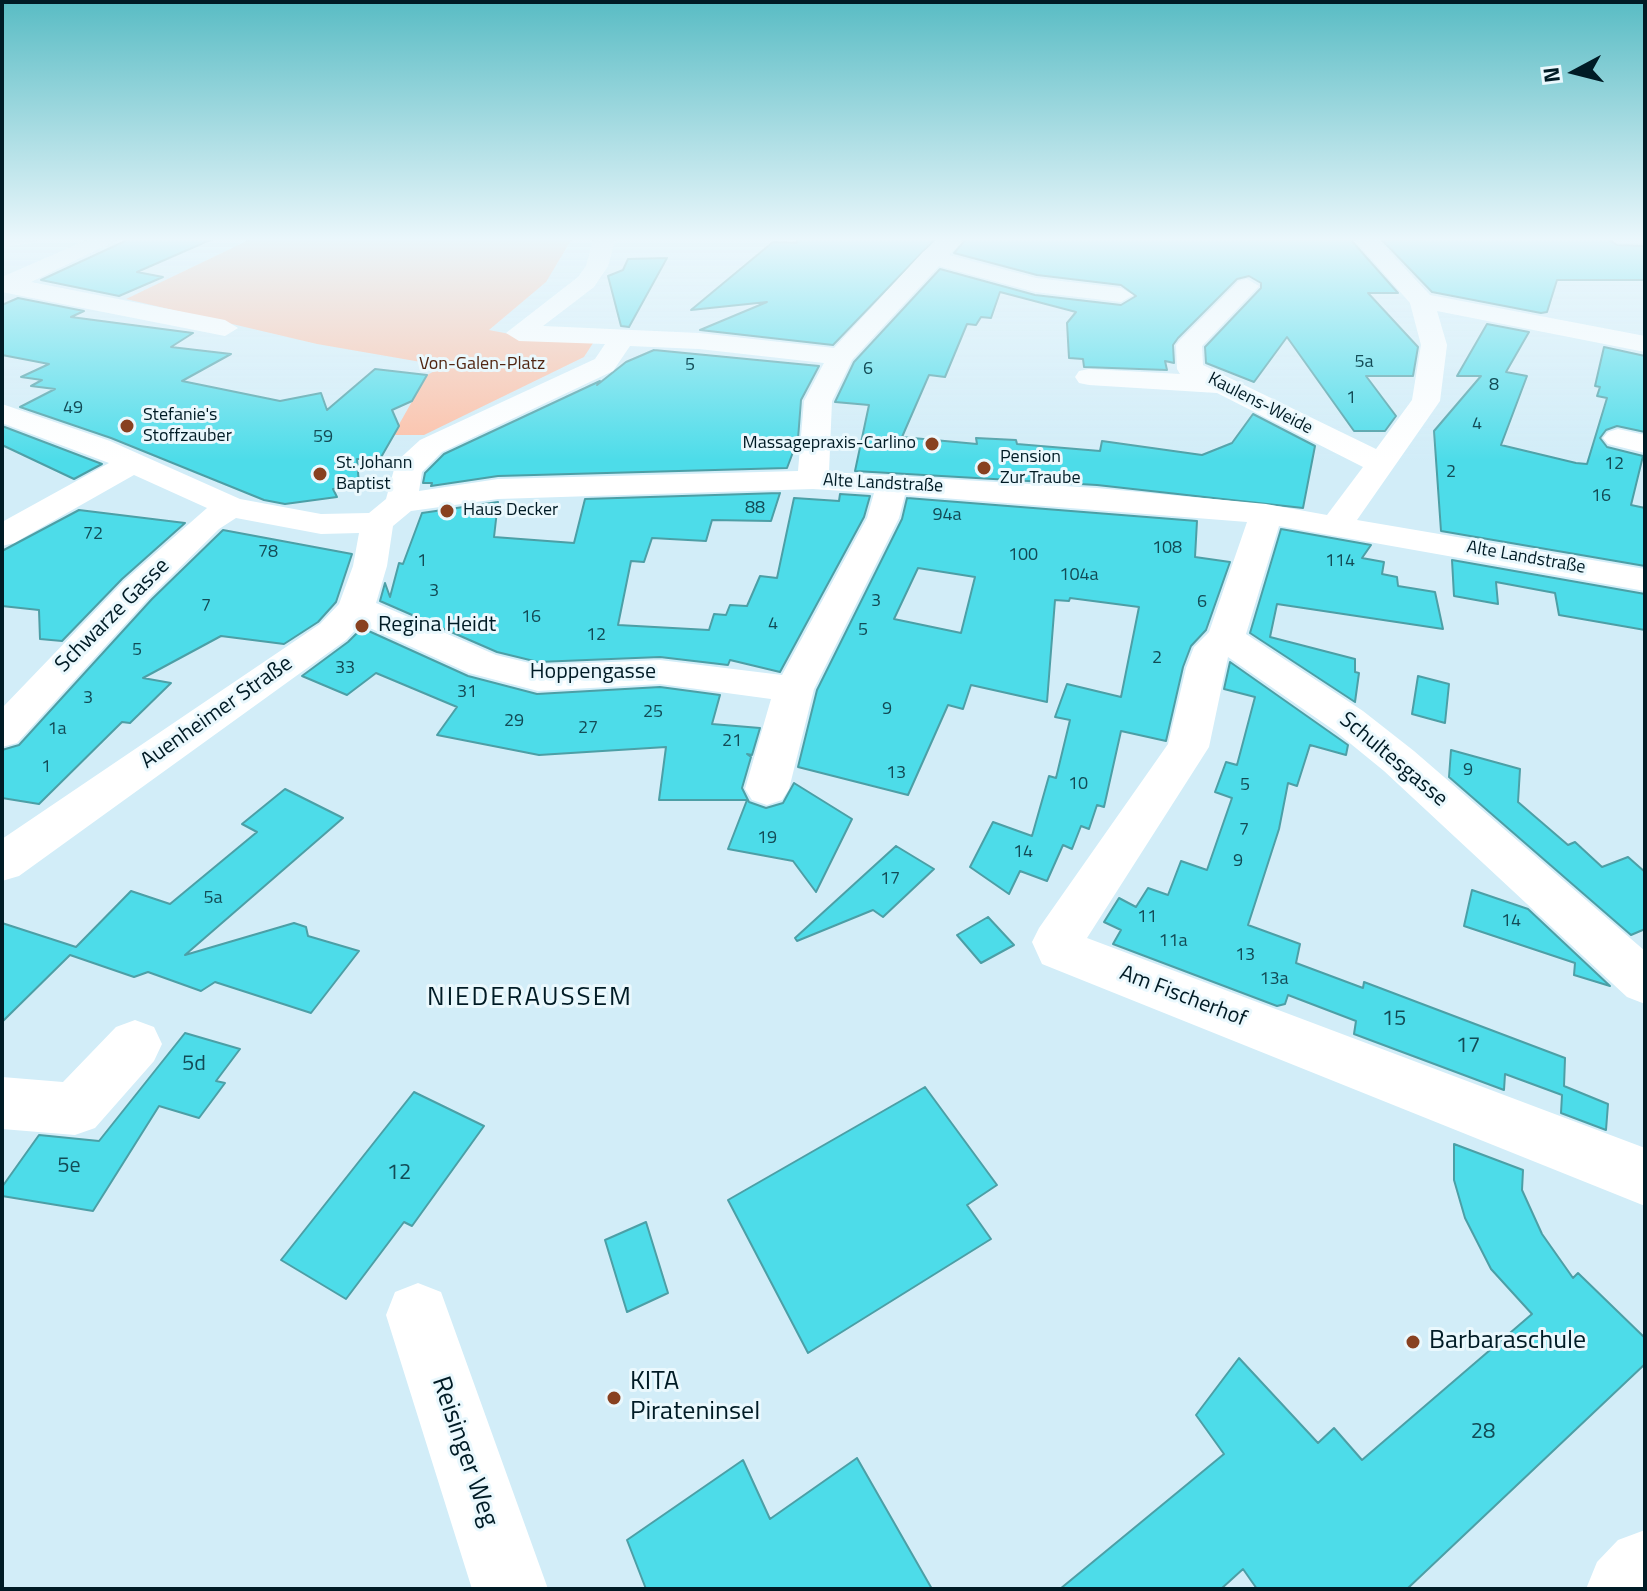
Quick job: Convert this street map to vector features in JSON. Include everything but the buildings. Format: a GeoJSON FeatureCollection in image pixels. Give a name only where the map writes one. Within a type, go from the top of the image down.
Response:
{"type":"FeatureCollection","features":[{"type":"Feature","properties":{"kind":"street"},"geometry":{"type":"LineString","coordinates":[[139,311],[225,328]]}},
{"type":"Feature","properties":{"kind":"street"},"geometry":{"type":"LineString","coordinates":[[548,311],[519,333],[623,337],[840,357]]}},
{"type":"Feature","properties":{"kind":"street"},"geometry":{"type":"LineString","coordinates":[[813,480],[819,405],[840,357],[882,311]]}},
{"type":"Feature","properties":{"kind":"street","name":"Kaulens-Weide"},"geometry":{"type":"LineString","coordinates":[[1211,311],[1200,319],[1189,345],[1190,369],[1381,464]]}},
{"type":"Feature","properties":{"kind":"street"},"geometry":{"type":"LineString","coordinates":[[1337,524],[1426,401],[1434,345],[1425,311]]}},
{"type":"Feature","properties":{"kind":"street"},"geometry":{"type":"LineString","coordinates":[[1475,311],[1645,344]]}},
{"type":"Feature","properties":{"kind":"street","name":"Auenheimer Straße"},"geometry":{"type":"LineString","coordinates":[[2,863],[333,632],[356,608],[407,469],[431,446],[604,365],[623,337]]}},
{"type":"Feature","properties":{"kind":"street"},"geometry":{"type":"LineString","coordinates":[[1089,377],[1219,385]]}},
{"type":"Feature","properties":{"kind":"street","name":"Alte Landstraße"},"geometry":{"type":"LineString","coordinates":[[2,413],[52,429],[134,462],[231,507],[321,524],[389,513],[442,495],[557,485],[813,480],[1266,514],[1645,580]]}},
{"type":"Feature","properties":{"kind":"street"},"geometry":{"type":"LineString","coordinates":[[2,536],[134,462]]}},
{"type":"Feature","properties":{"kind":"street"},"geometry":{"type":"LineString","coordinates":[[767,789],[794,689],[883,518],[892,485]]}},
{"type":"Feature","properties":{"kind":"street","name":"Schwarze Gasse"},"geometry":{"type":"LineString","coordinates":[[2,733],[137,589],[207,522],[231,507]]}},
{"type":"Feature","properties":{"kind":"street"},"geometry":{"type":"LineString","coordinates":[[1226,638],[1266,514]]}},
{"type":"Feature","properties":{"kind":"street","name":"Hoppengasse"},"geometry":{"type":"LineString","coordinates":[[356,608],[483,664],[538,678],[660,672],[794,689]]}},
{"type":"Feature","properties":{"kind":"street","name":"Schultesgasse"},"geometry":{"type":"LineString","coordinates":[[1226,638],[1349,721],[1399,761],[1645,982]]}},
{"type":"Feature","properties":{"kind":"street","name":"Am Fischerhof"},"geometry":{"type":"LineString","coordinates":[[1226,638],[1213,647],[1205,668],[1197,719],[1188,747],[1057,942],[1060,949],[1645,1177]]}},
{"type":"Feature","properties":{"kind":"street"},"geometry":{"type":"LineString","coordinates":[[2,1103],[75,1109],[135,1044]]}},
{"type":"Feature","properties":{"kind":"street","name":"Reisinger Weg"},"geometry":{"type":"LineString","coordinates":[[418,1315],[510,1589]]}},
{"type":"Feature","properties":{"kind":"street"},"geometry":{"type":"LineString","coordinates":[[1624,1589],[1645,1567]]}},
{"type":"Feature","properties":{"kind":"green space","name":"Von-Galen-Platz"},"geometry":{"type":"Polygon","coordinates":[[[178,311],[511,311],[489,330],[520,336],[595,340],[584,357],[424,435],[393,435],[427,375],[444,366],[317,344],[178,311]]]}},
{"type":"Feature","properties":{"kind":"place","name":"Stefanie's Stoffzauber"},"geometry":{"type":"Point","coordinates":[127,426]}},
{"type":"Feature","properties":{"kind":"place","name":"Massagepraxis-Carlino"},"geometry":{"type":"Point","coordinates":[932,444]}},
{"type":"Feature","properties":{"kind":"place","name":"Pension Zur Traube"},"geometry":{"type":"Point","coordinates":[984,468]}},
{"type":"Feature","properties":{"kind":"place","name":"St. Johann Baptist"},"geometry":{"type":"Point","coordinates":[320,474]}},
{"type":"Feature","properties":{"kind":"place","name":"Haus Decker"},"geometry":{"type":"Point","coordinates":[447,511]}},
{"type":"Feature","properties":{"kind":"place","name":"Regina Heidt"},"geometry":{"type":"Point","coordinates":[362,626]}},
{"type":"Feature","properties":{"kind":"place","name":"Barbaraschule"},"geometry":{"type":"Point","coordinates":[1413,1342]}},
{"type":"Feature","properties":{"kind":"place","name":"KITA Pirateninsel"},"geometry":{"type":"Point","coordinates":[614,1398]}},
{"type":"Feature","properties":{"kind":"district","name":"NIEDERAUSSEM"},"geometry":{"type":"Point","coordinates":[530,999]}}]}
